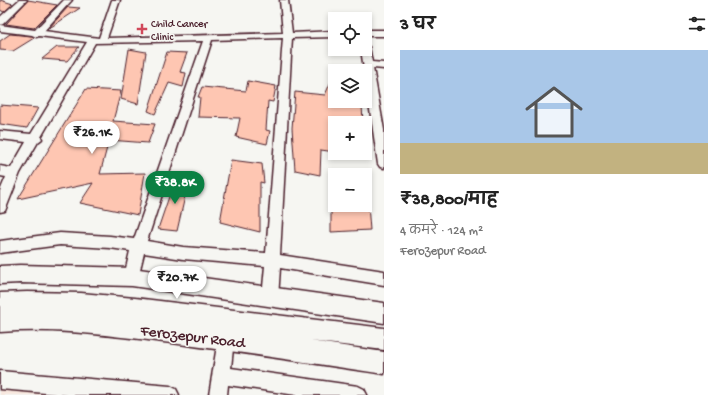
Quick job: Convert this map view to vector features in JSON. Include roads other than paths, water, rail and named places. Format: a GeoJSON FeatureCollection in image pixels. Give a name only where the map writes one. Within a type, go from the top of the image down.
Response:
{"type":"FeatureCollection","features":[{"type":"Feature","properties":{"kind":"main road"},"geometry":{"type":"LineString","coordinates":[[0,275],[20,274],[132,278],[384,313]]}},
{"type":"Feature","properties":{"kind":"main road"},"geometry":{"type":"LineString","coordinates":[[0,293],[49,292],[125,296],[384,327]]}},
{"type":"Feature","properties":{"kind":"main road"},"geometry":{"type":"LineString","coordinates":[[0,303],[23,302],[82,304],[159,310],[384,339]]}},
{"type":"Feature","properties":{"kind":"main road","name":"Ferozepur Road"},"geometry":{"type":"LineString","coordinates":[[0,320],[41,320],[92,323],[226,339],[384,364]]}},
{"type":"Feature","properties":{"kind":"street"},"geometry":{"type":"LineString","coordinates":[[0,22],[23,0]]}},
{"type":"Feature","properties":{"kind":"street"},"geometry":{"type":"LineString","coordinates":[[36,34],[68,0]]}},
{"type":"Feature","properties":{"kind":"street"},"geometry":{"type":"LineString","coordinates":[[0,207],[14,173],[97,41],[116,0]]}},
{"type":"Feature","properties":{"kind":"street"},"geometry":{"type":"LineString","coordinates":[[270,298],[271,260],[288,36],[284,0]]}},
{"type":"Feature","properties":{"kind":"street"},"geometry":{"type":"LineString","coordinates":[[0,28],[97,41],[328,34]]}},
{"type":"Feature","properties":{"kind":"street"},"geometry":{"type":"LineString","coordinates":[[372,34],[384,33]]}},
{"type":"Feature","properties":{"kind":"street"},"geometry":{"type":"LineString","coordinates":[[132,278],[138,247],[208,38]]}},
{"type":"Feature","properties":{"kind":"street"},"geometry":{"type":"LineString","coordinates":[[372,65],[384,66]]}},
{"type":"Feature","properties":{"kind":"street"},"geometry":{"type":"LineString","coordinates":[[372,90],[384,164]]}},
{"type":"Feature","properties":{"kind":"street"},"geometry":{"type":"LineString","coordinates":[[0,135],[36,139]]}},
{"type":"Feature","properties":{"kind":"street"},"geometry":{"type":"LineString","coordinates":[[0,171],[14,173]]}},
{"type":"Feature","properties":{"kind":"street"},"geometry":{"type":"LineString","coordinates":[[0,248],[60,239],[110,242],[183,253],[271,260],[384,278]]}},
{"type":"Feature","properties":{"kind":"street"},"geometry":{"type":"LineString","coordinates":[[218,395],[226,339]]}},
{"type":"Feature","properties":{"kind":"street"},"geometry":{"type":"LineString","coordinates":[[221,375],[358,395]]}},
{"type":"Feature","properties":{"kind":"street"},"geometry":{"type":"LineString","coordinates":[[0,380],[170,395]]}},
{"type":"Feature","properties":{"kind":"place","name":"Child Cancer Clinic"},"geometry":{"type":"Point","coordinates":[142,29]}}]}
